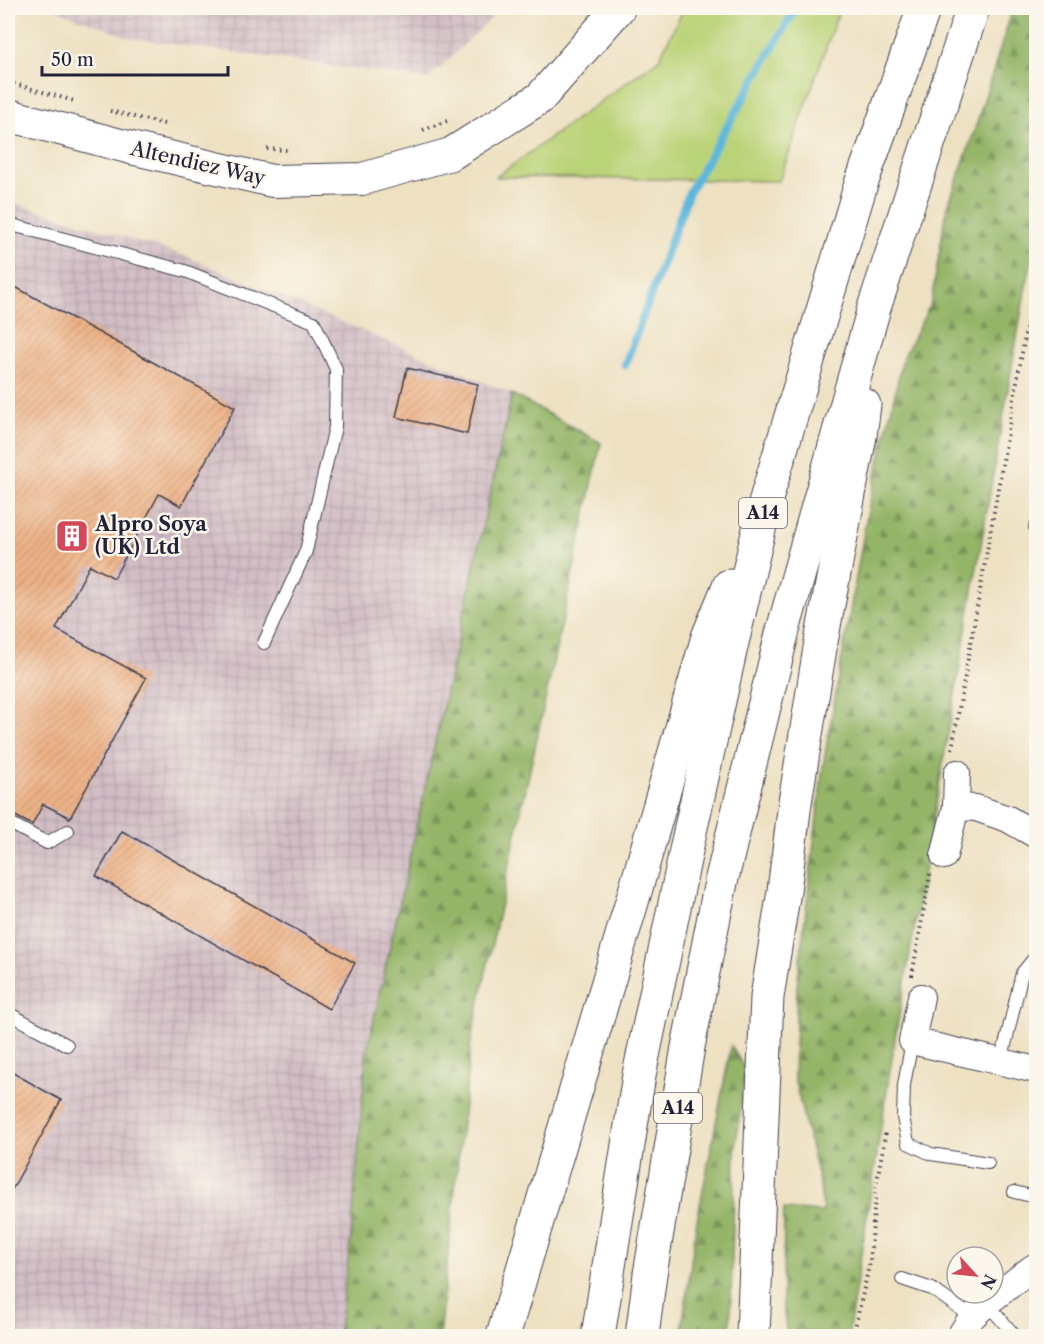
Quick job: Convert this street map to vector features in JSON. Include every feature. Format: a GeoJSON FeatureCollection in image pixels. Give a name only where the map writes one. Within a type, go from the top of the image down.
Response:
{"type":"FeatureCollection","features":[{"type":"Feature","properties":{"kind":"highway","name":"A14"},"geometry":{"type":"LineString","coordinates":[[598,1336],[639,1075],[688,841],[767,496],[861,184],[924,8]]}},
{"type":"Feature","properties":{"kind":"highway","name":"A14"},"geometry":{"type":"LineString","coordinates":[[642,1336],[688,1047],[722,882],[783,630],[874,308],[973,8]]}},
{"type":"Feature","properties":{"kind":"highway"},"geometry":{"type":"LineString","coordinates":[[753,1336],[767,997],[821,642],[860,436],[874,308]]}},
{"type":"Feature","properties":{"kind":"highway"},"geometry":{"type":"LineString","coordinates":[[503,1336],[708,637],[767,496]]}},
{"type":"Feature","properties":{"kind":"street","name":"Altendiez Way"},"geometry":{"type":"LineString","coordinates":[[8,114],[135,149],[272,181],[362,179],[451,154],[540,98],[619,8]]}},
{"type":"Feature","properties":{"kind":"street"},"geometry":{"type":"LineString","coordinates":[[944,856],[956,807],[957,773]]}},
{"type":"Feature","properties":{"kind":"street"},"geometry":{"type":"LineString","coordinates":[[956,807],[976,808],[1008,819],[1036,835]]}},
{"type":"Feature","properties":{"kind":"street"},"geometry":{"type":"LineString","coordinates":[[921,997],[912,1041],[1036,1070]]}},
{"type":"Feature","properties":{"kind":"street"},"geometry":{"type":"LineString","coordinates":[[973,1319],[1036,1266]]}},
{"type":"Feature","properties":{"kind":"lane"},"geometry":{"type":"LineString","coordinates":[[8,224],[185,271],[314,322],[336,369],[335,427],[306,551],[264,643]]}},
{"type":"Feature","properties":{"kind":"lane"},"geometry":{"type":"LineString","coordinates":[[8,822],[47,843],[68,831]]}},
{"type":"Feature","properties":{"kind":"lane"},"geometry":{"type":"LineString","coordinates":[[1001,1062],[1022,973],[1036,956]]}},
{"type":"Feature","properties":{"kind":"lane"},"geometry":{"type":"LineString","coordinates":[[8,1013],[67,1045]]}},
{"type":"Feature","properties":{"kind":"lane"},"geometry":{"type":"LineString","coordinates":[[912,1041],[904,1084],[903,1117],[908,1143],[931,1154],[988,1163]]}},
{"type":"Feature","properties":{"kind":"lane"},"geometry":{"type":"LineString","coordinates":[[1014,1192],[1036,1197]]}},
{"type":"Feature","properties":{"kind":"lane"},"geometry":{"type":"LineString","coordinates":[[902,1279],[932,1288],[973,1319],[1016,1336]]}},
{"type":"Feature","properties":{"kind":"path"},"geometry":{"type":"LineString","coordinates":[[8,82],[82,103]]}},
{"type":"Feature","properties":{"kind":"path"},"geometry":{"type":"LineString","coordinates":[[103,109],[174,127]]}},
{"type":"Feature","properties":{"kind":"path"},"geometry":{"type":"LineString","coordinates":[[414,134],[449,120]]}},
{"type":"Feature","properties":{"kind":"path"},"geometry":{"type":"LineString","coordinates":[[261,148],[294,151]]}},
{"type":"Feature","properties":{"kind":"shaded area"},"geometry":{"type":"Polygon","coordinates":[[[52,8],[502,8],[428,79],[130,38],[52,8]]]}},
{"type":"Feature","properties":{"kind":"shaded area"},"geometry":{"type":"Polygon","coordinates":[[[8,201],[183,255],[512,394],[366,1056],[351,1237],[338,1336],[8,1336],[8,201]]]}},
{"type":"Feature","properties":{"kind":"green space"},"geometry":{"type":"Polygon","coordinates":[[[684,8],[840,8],[779,181],[496,177],[659,59],[684,8]]]}},
{"type":"Feature","properties":{"kind":"green space"},"geometry":{"type":"Polygon","coordinates":[[[1013,8],[1036,8],[1036,242],[1025,291],[894,1045],[848,1336],[787,1336],[783,1305],[784,1209],[823,1212],[820,1186],[794,1077],[797,986],[823,766],[867,515],[903,358],[931,303],[946,212],[1013,8]]]}},
{"type":"Feature","properties":{"kind":"green space"},"geometry":{"type":"Polygon","coordinates":[[[512,394],[601,443],[471,1041],[439,1336],[338,1336],[351,1237],[366,1056],[512,394]]]}},
{"type":"Feature","properties":{"kind":"green space"},"geometry":{"type":"Polygon","coordinates":[[[731,1046],[745,1069],[735,1153],[730,1336],[681,1336],[696,1226],[731,1046]]]}},
{"type":"Feature","properties":{"kind":"building","name":"Alpro Soya (UK) Ltd"},"geometry":{"type":"Polygon","coordinates":[[[8,283],[235,407],[181,506],[159,494],[114,578],[90,565],[56,629],[146,678],[70,818],[43,804],[32,825],[8,812],[8,283]]]}},
{"type":"Feature","properties":{"kind":"building"},"geometry":{"type":"Polygon","coordinates":[[[407,368],[478,384],[467,434],[396,417],[407,368]]]}},
{"type":"Feature","properties":{"kind":"building"},"geometry":{"type":"Polygon","coordinates":[[[122,831],[355,963],[329,1009],[96,876],[122,831]]]}},
{"type":"Feature","properties":{"kind":"building"},"geometry":{"type":"Polygon","coordinates":[[[8,1070],[61,1100],[8,1197],[8,1070]]]}},
{"type":"Feature","properties":{"kind":"waterway"},"geometry":{"type":"LineString","coordinates":[[625,365],[689,192],[796,8]]}},
{"type":"Feature","properties":{"kind":"place","name":"Alpro Soya (UK) Ltd"},"geometry":{"type":"Point","coordinates":[72,536]}}]}
